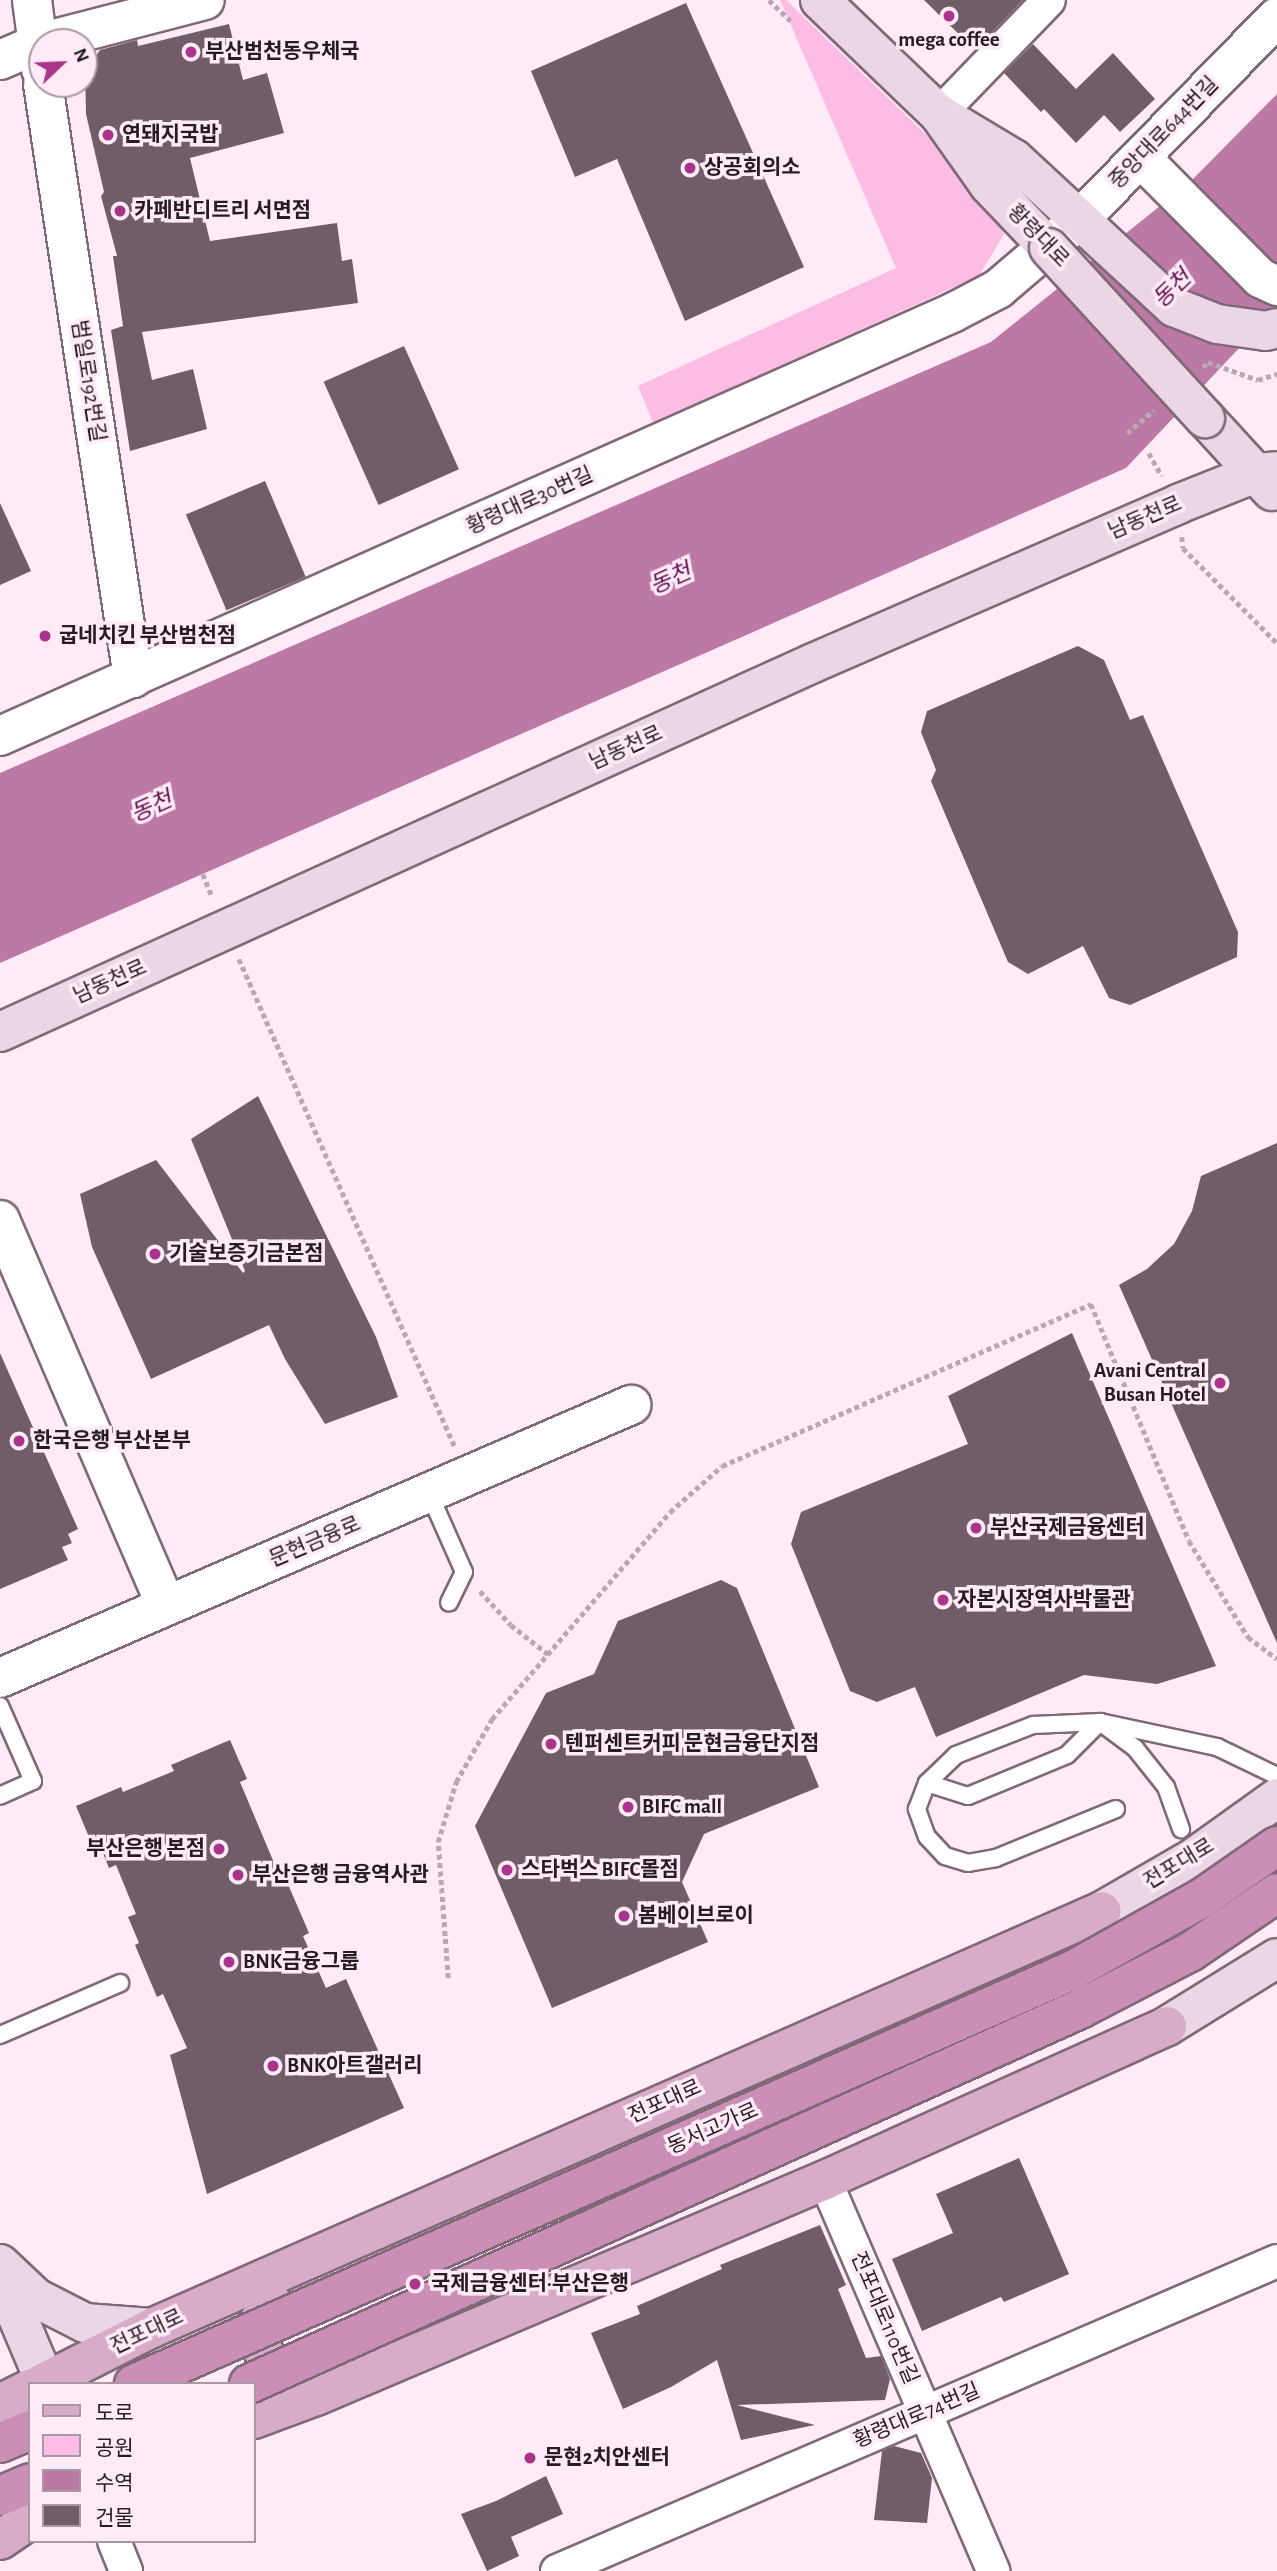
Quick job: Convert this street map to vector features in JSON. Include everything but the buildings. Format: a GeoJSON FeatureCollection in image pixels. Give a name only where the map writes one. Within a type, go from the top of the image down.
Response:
{"type":"FeatureCollection","features":[{"type":"Feature","properties":{"kind":"highway","name":"동서고가로"},"geometry":{"type":"LineString","coordinates":[[139,2382],[1073,1970],[1202,1898],[1277,1846]]}},
{"type":"Feature","properties":{"kind":"highway","name":"동서고가로"},"geometry":{"type":"LineString","coordinates":[[253,2382],[1080,2009],[1190,1952],[1277,1893]]}},
{"type":"Feature","properties":{"kind":"highway"},"geometry":{"type":"LineString","coordinates":[[0,2443],[28,2431]]}},
{"type":"Feature","properties":{"kind":"highway"},"geometry":{"type":"LineString","coordinates":[[0,2496],[28,2484]]}},
{"type":"Feature","properties":{"kind":"main road","name":"황령대로"},"geometry":{"type":"LineString","coordinates":[[820,0],[939,114],[989,186],[1205,418],[1270,480]]}},
{"type":"Feature","properties":{"kind":"main road"},"geometry":{"type":"LineString","coordinates":[[939,114],[1014,159],[1174,307],[1217,324],[1272,329]]}},
{"type":"Feature","properties":{"kind":"main road","name":"남동천로"},"geometry":{"type":"LineString","coordinates":[[0,1032],[813,663],[1178,504],[1270,480]]}},
{"type":"Feature","properties":{"kind":"main road","name":"전포대로"},"geometry":{"type":"LineString","coordinates":[[47,2382],[152,2328],[1102,1911],[1195,1857],[1277,1798]]}},
{"type":"Feature","properties":{"kind":"main road"},"geometry":{"type":"LineString","coordinates":[[1167,2026],[1277,1958]]}},
{"type":"Feature","properties":{"kind":"main road"},"geometry":{"type":"LineString","coordinates":[[256,2418],[316,2396],[825,2180],[1167,2026],[1239,2004],[1277,1987]]}},
{"type":"Feature","properties":{"kind":"main road"},"geometry":{"type":"LineString","coordinates":[[0,2263],[36,2298],[86,2323],[152,2328]]}},
{"type":"Feature","properties":{"kind":"main road"},"geometry":{"type":"LineString","coordinates":[[292,2267],[254,2329],[276,2381],[316,2396]]}},
{"type":"Feature","properties":{"kind":"main road"},"geometry":{"type":"LineString","coordinates":[[0,2275],[40,2382]]}},
{"type":"Feature","properties":{"kind":"main road","name":"전포대로"},"geometry":{"type":"LineString","coordinates":[[0,2404],[28,2391]]}},
{"type":"Feature","properties":{"kind":"main road"},"geometry":{"type":"LineString","coordinates":[[0,2518],[28,2506]]}},
{"type":"Feature","properties":{"kind":"main road"},"geometry":{"type":"LineString","coordinates":[[0,2540],[28,2521]]}},
{"type":"Feature","properties":{"kind":"street"},"geometry":{"type":"LineString","coordinates":[[32,0],[37,28]]}},
{"type":"Feature","properties":{"kind":"street"},"geometry":{"type":"LineString","coordinates":[[98,33],[205,0]]}},
{"type":"Feature","properties":{"kind":"street"},"geometry":{"type":"LineString","coordinates":[[939,114],[1049,0]]}},
{"type":"Feature","properties":{"kind":"street","name":"중앙대로644번길"},"geometry":{"type":"LineString","coordinates":[[1049,248],[1080,219],[1153,169],[1277,17]]}},
{"type":"Feature","properties":{"kind":"street"},"geometry":{"type":"LineString","coordinates":[[0,60],[28,54]]}},
{"type":"Feature","properties":{"kind":"street","name":"범일로192번길"},"geometry":{"type":"LineString","coordinates":[[45,98],[133,678]]}},
{"type":"Feature","properties":{"kind":"street"},"geometry":{"type":"LineString","coordinates":[[1153,169],[1260,278],[1277,286]]}},
{"type":"Feature","properties":{"kind":"street","name":"황령대로30번길"},"geometry":{"type":"LineString","coordinates":[[0,736],[954,312],[999,289],[1049,248]]}},
{"type":"Feature","properties":{"kind":"street"},"geometry":{"type":"LineString","coordinates":[[0,1220],[166,1605]]}},
{"type":"Feature","properties":{"kind":"street","name":"문현금융로"},"geometry":{"type":"LineString","coordinates":[[0,1678],[631,1405]]}},
{"type":"Feature","properties":{"kind":"street","name":"전포대로110번길"},"geometry":{"type":"LineString","coordinates":[[825,2180],[993,2571]]}},
{"type":"Feature","properties":{"kind":"street","name":"황령대로74번길"},"geometry":{"type":"LineString","coordinates":[[556,2571],[1277,2261]]}},
{"type":"Feature","properties":{"kind":"street"},"geometry":{"type":"LineString","coordinates":[[115,2543],[126,2571]]}},
{"type":"Feature","properties":{"kind":"lane"},"geometry":{"type":"LineString","coordinates":[[429,1493],[464,1572],[449,1603]]}},
{"type":"Feature","properties":{"kind":"lane"},"geometry":{"type":"LineString","coordinates":[[0,1706],[33,1781],[0,1796]]}},
{"type":"Feature","properties":{"kind":"lane"},"geometry":{"type":"LineString","coordinates":[[1116,1809],[996,1858],[968,1863],[945,1856],[927,1837],[917,1809],[927,1783],[956,1755],[1033,1725],[1100,1722],[1217,1747],[1277,1776]]}},
{"type":"Feature","properties":{"kind":"lane"},"geometry":{"type":"LineString","coordinates":[[927,1783],[968,1796],[1067,1755],[1100,1722]]}},
{"type":"Feature","properties":{"kind":"lane"},"geometry":{"type":"LineString","coordinates":[[1100,1722],[1135,1748],[1166,1787],[1181,1829]]}},
{"type":"Feature","properties":{"kind":"lane"},"geometry":{"type":"LineString","coordinates":[[0,2035],[120,1983]]}},
{"type":"Feature","properties":{"kind":"path"},"geometry":{"type":"LineString","coordinates":[[1258,380],[1277,374]]}},
{"type":"Feature","properties":{"kind":"path"},"geometry":{"type":"LineString","coordinates":[[1178,504],[1183,548],[1277,643]]}},
{"type":"Feature","properties":{"kind":"path"},"geometry":{"type":"LineString","coordinates":[[203,874],[211,894]]}},
{"type":"Feature","properties":{"kind":"path"},"geometry":{"type":"LineString","coordinates":[[226,929],[468,1476]]}},
{"type":"Feature","properties":{"kind":"path"},"geometry":{"type":"LineString","coordinates":[[448,1978],[438,1842],[453,1794],[492,1719],[670,1512],[722,1466],[1091,1304],[1189,1541],[1248,1637],[1277,1659]]}},
{"type":"Feature","properties":{"kind":"path"},"geometry":{"type":"LineString","coordinates":[[464,1572],[511,1625],[548,1654]]}},
{"type":"Feature","properties":{"kind":"green space"},"geometry":{"type":"Polygon","coordinates":[[[780,0],[786,0],[967,174],[992,204],[1004,234],[979,276],[653,423],[638,386],[896,268],[780,0]]]}},
{"type":"Feature","properties":{"kind":"water","name":"동천"},"geometry":{"type":"Polygon","coordinates":[[[1277,94],[1277,308],[1126,468],[0,963],[0,773],[991,342],[1191,181],[1277,94]]]}},
{"type":"Feature","properties":{"kind":"place","name":"mega coffee"},"geometry":{"type":"Point","coordinates":[949,16]}},
{"type":"Feature","properties":{"kind":"place","name":"부산범천동우체국"},"geometry":{"type":"Point","coordinates":[191,52]}},
{"type":"Feature","properties":{"kind":"place","name":"연돼지국밥"},"geometry":{"type":"Point","coordinates":[108,135]}},
{"type":"Feature","properties":{"kind":"place","name":"상공회의소"},"geometry":{"type":"Point","coordinates":[690,168]}},
{"type":"Feature","properties":{"kind":"place","name":"카페반디트리 서면점"},"geometry":{"type":"Point","coordinates":[120,211]}},
{"type":"Feature","properties":{"kind":"place","name":"굽네치킨 부산범천점"},"geometry":{"type":"Point","coordinates":[45,636]}},
{"type":"Feature","properties":{"kind":"place","name":"기술보증기금본점"},"geometry":{"type":"Point","coordinates":[155,1254]}},
{"type":"Feature","properties":{"kind":"place","name":"Avani Central Busan Hotel"},"geometry":{"type":"Point","coordinates":[1220,1383]}},
{"type":"Feature","properties":{"kind":"place","name":"한국은행 부산본부"},"geometry":{"type":"Point","coordinates":[19,1441]}},
{"type":"Feature","properties":{"kind":"place","name":"부산국제금융센터"},"geometry":{"type":"Point","coordinates":[976,1528]}},
{"type":"Feature","properties":{"kind":"place","name":"자본시장역사박물관"},"geometry":{"type":"Point","coordinates":[943,1600]}},
{"type":"Feature","properties":{"kind":"place","name":"텐퍼센트커피 문현금융단지점"},"geometry":{"type":"Point","coordinates":[551,1744]}},
{"type":"Feature","properties":{"kind":"place","name":"BIFC mall"},"geometry":{"type":"Point","coordinates":[628,1807]}},
{"type":"Feature","properties":{"kind":"place","name":"부산은행 본점"},"geometry":{"type":"Point","coordinates":[219,1849]}},
{"type":"Feature","properties":{"kind":"place","name":"스타벅스 BIFC몰점"},"geometry":{"type":"Point","coordinates":[507,1870]}},
{"type":"Feature","properties":{"kind":"place","name":"부산은행 금융역사관"},"geometry":{"type":"Point","coordinates":[238,1875]}},
{"type":"Feature","properties":{"kind":"place","name":"봄베이브로이"},"geometry":{"type":"Point","coordinates":[624,1916]}},
{"type":"Feature","properties":{"kind":"place","name":"BNK금융그룹"},"geometry":{"type":"Point","coordinates":[229,1962]}},
{"type":"Feature","properties":{"kind":"place","name":"BNK아트갤러리"},"geometry":{"type":"Point","coordinates":[273,2066]}},
{"type":"Feature","properties":{"kind":"place","name":"국제금융센터·부산은행"},"geometry":{"type":"Point","coordinates":[415,2284]}},
{"type":"Feature","properties":{"kind":"place","name":"문현2치안센터"},"geometry":{"type":"Point","coordinates":[530,2458]}}]}
